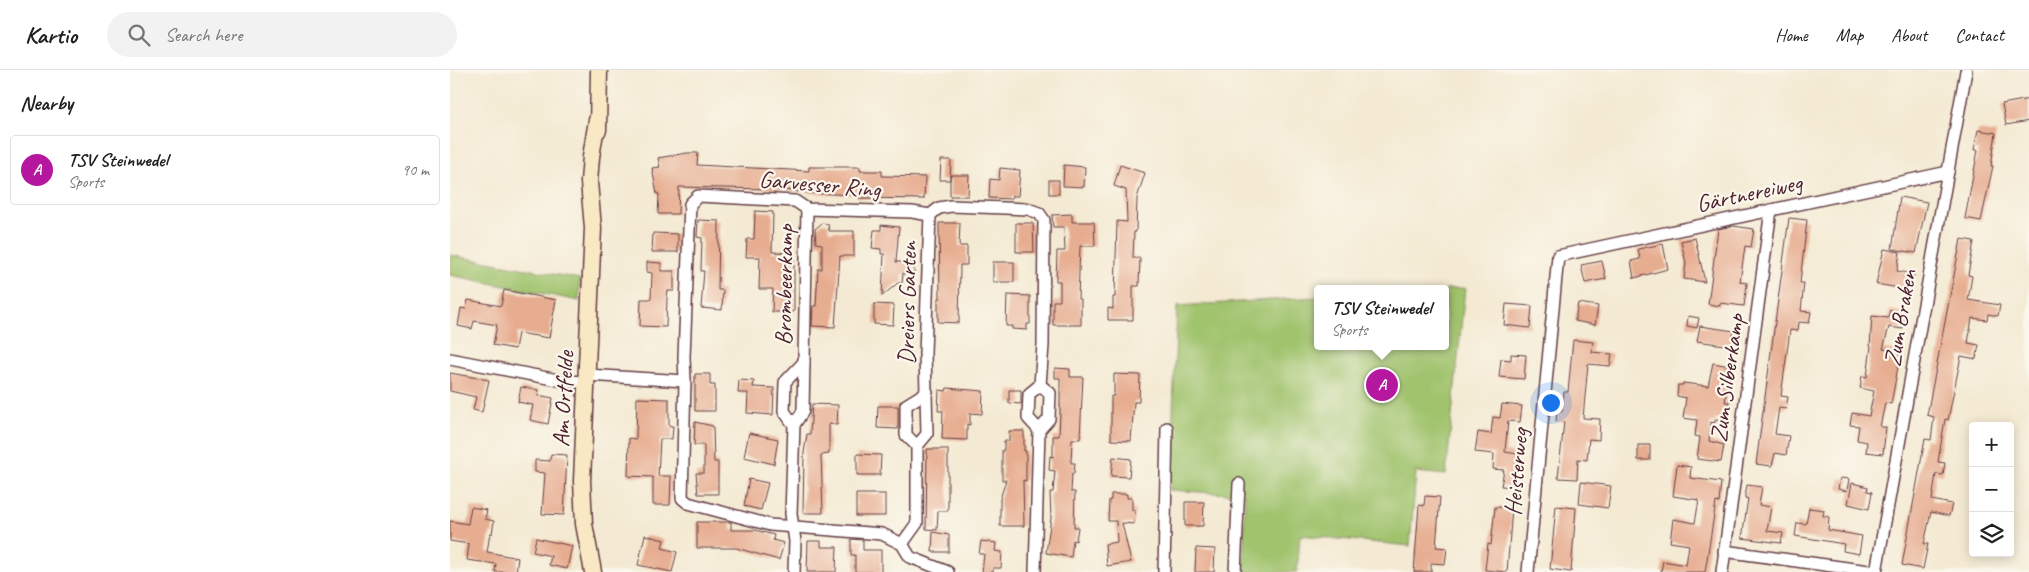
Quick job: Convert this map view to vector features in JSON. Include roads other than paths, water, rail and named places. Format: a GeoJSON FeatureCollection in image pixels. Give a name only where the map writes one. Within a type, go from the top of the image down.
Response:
{"type":"FeatureCollection","features":[{"type":"Feature","properties":{"kind":"street","name":"Am Ortfelde"},"geometry":{"type":"LineString","coordinates":[[593,572],[584,524],[582,480],[593,228],[597,215],[600,156],[597,120],[598,70]]}},
{"type":"Feature","properties":{"kind":"street","name":"Zum Braken"},"geometry":{"type":"LineString","coordinates":[[1876,572],[1966,71]]}},
{"type":"Feature","properties":{"kind":"street","name":"Gärtnereiweg"},"geometry":{"type":"LineString","coordinates":[[1558,256],[1948,172]]}},
{"type":"Feature","properties":{"kind":"street","name":"Garvesser Ring"},"geometry":{"type":"LineString","coordinates":[[948,572],[910,557],[902,544],[882,534],[770,524],[688,504],[682,498],[684,357],[690,204],[698,196],[795,200],[807,209],[912,212],[930,215],[939,208],[951,206],[1028,209],[1039,213],[1044,220],[1043,345],[1040,385],[1028,394],[1028,418],[1040,430]]}},
{"type":"Feature","properties":{"kind":"street","name":"Brombeerkamp"},"geometry":{"type":"LineString","coordinates":[[792,527],[794,425],[803,411],[807,209]]}},
{"type":"Feature","properties":{"kind":"street","name":"Zum Silberkamp"},"geometry":{"type":"LineString","coordinates":[[1722,572],[1771,210]]}},
{"type":"Feature","properties":{"kind":"street","name":"Dreiers Garten"},"geometry":{"type":"LineString","coordinates":[[902,544],[917,523],[917,446],[927,434],[925,353],[930,215]]}},
{"type":"Feature","properties":{"kind":"street","name":"Heisterweg"},"geometry":{"type":"LineString","coordinates":[[1528,572],[1558,256]]}},
{"type":"Feature","properties":{"kind":"street"},"geometry":{"type":"LineString","coordinates":[[450,359],[563,381],[587,379],[685,381]]}},
{"type":"Feature","properties":{"kind":"street","name":"Brombeerkamp"},"geometry":{"type":"LineString","coordinates":[[794,425],[784,411],[785,382],[804,362]]}},
{"type":"Feature","properties":{"kind":"street"},"geometry":{"type":"LineString","coordinates":[[1035,572],[1040,430],[1049,419],[1050,406],[1050,393],[1040,385]]}},
{"type":"Feature","properties":{"kind":"street","name":"Dreiers Garten"},"geometry":{"type":"LineString","coordinates":[[917,446],[906,435],[906,406],[927,392]]}},
{"type":"Feature","properties":{"kind":"street"},"geometry":{"type":"LineString","coordinates":[[1164,572],[1168,428]]}},
{"type":"Feature","properties":{"kind":"street"},"geometry":{"type":"LineString","coordinates":[[1235,572],[1239,484]]}},
{"type":"Feature","properties":{"kind":"street"},"geometry":{"type":"LineString","coordinates":[[792,527],[796,540],[794,572]]}},
{"type":"Feature","properties":{"kind":"street"},"geometry":{"type":"LineString","coordinates":[[1724,551],[1876,572]]}},
{"type":"Feature","properties":{"kind":"place","name":"TSV Steinwedel"},"geometry":{"type":"Point","coordinates":[1382,385]}}]}
